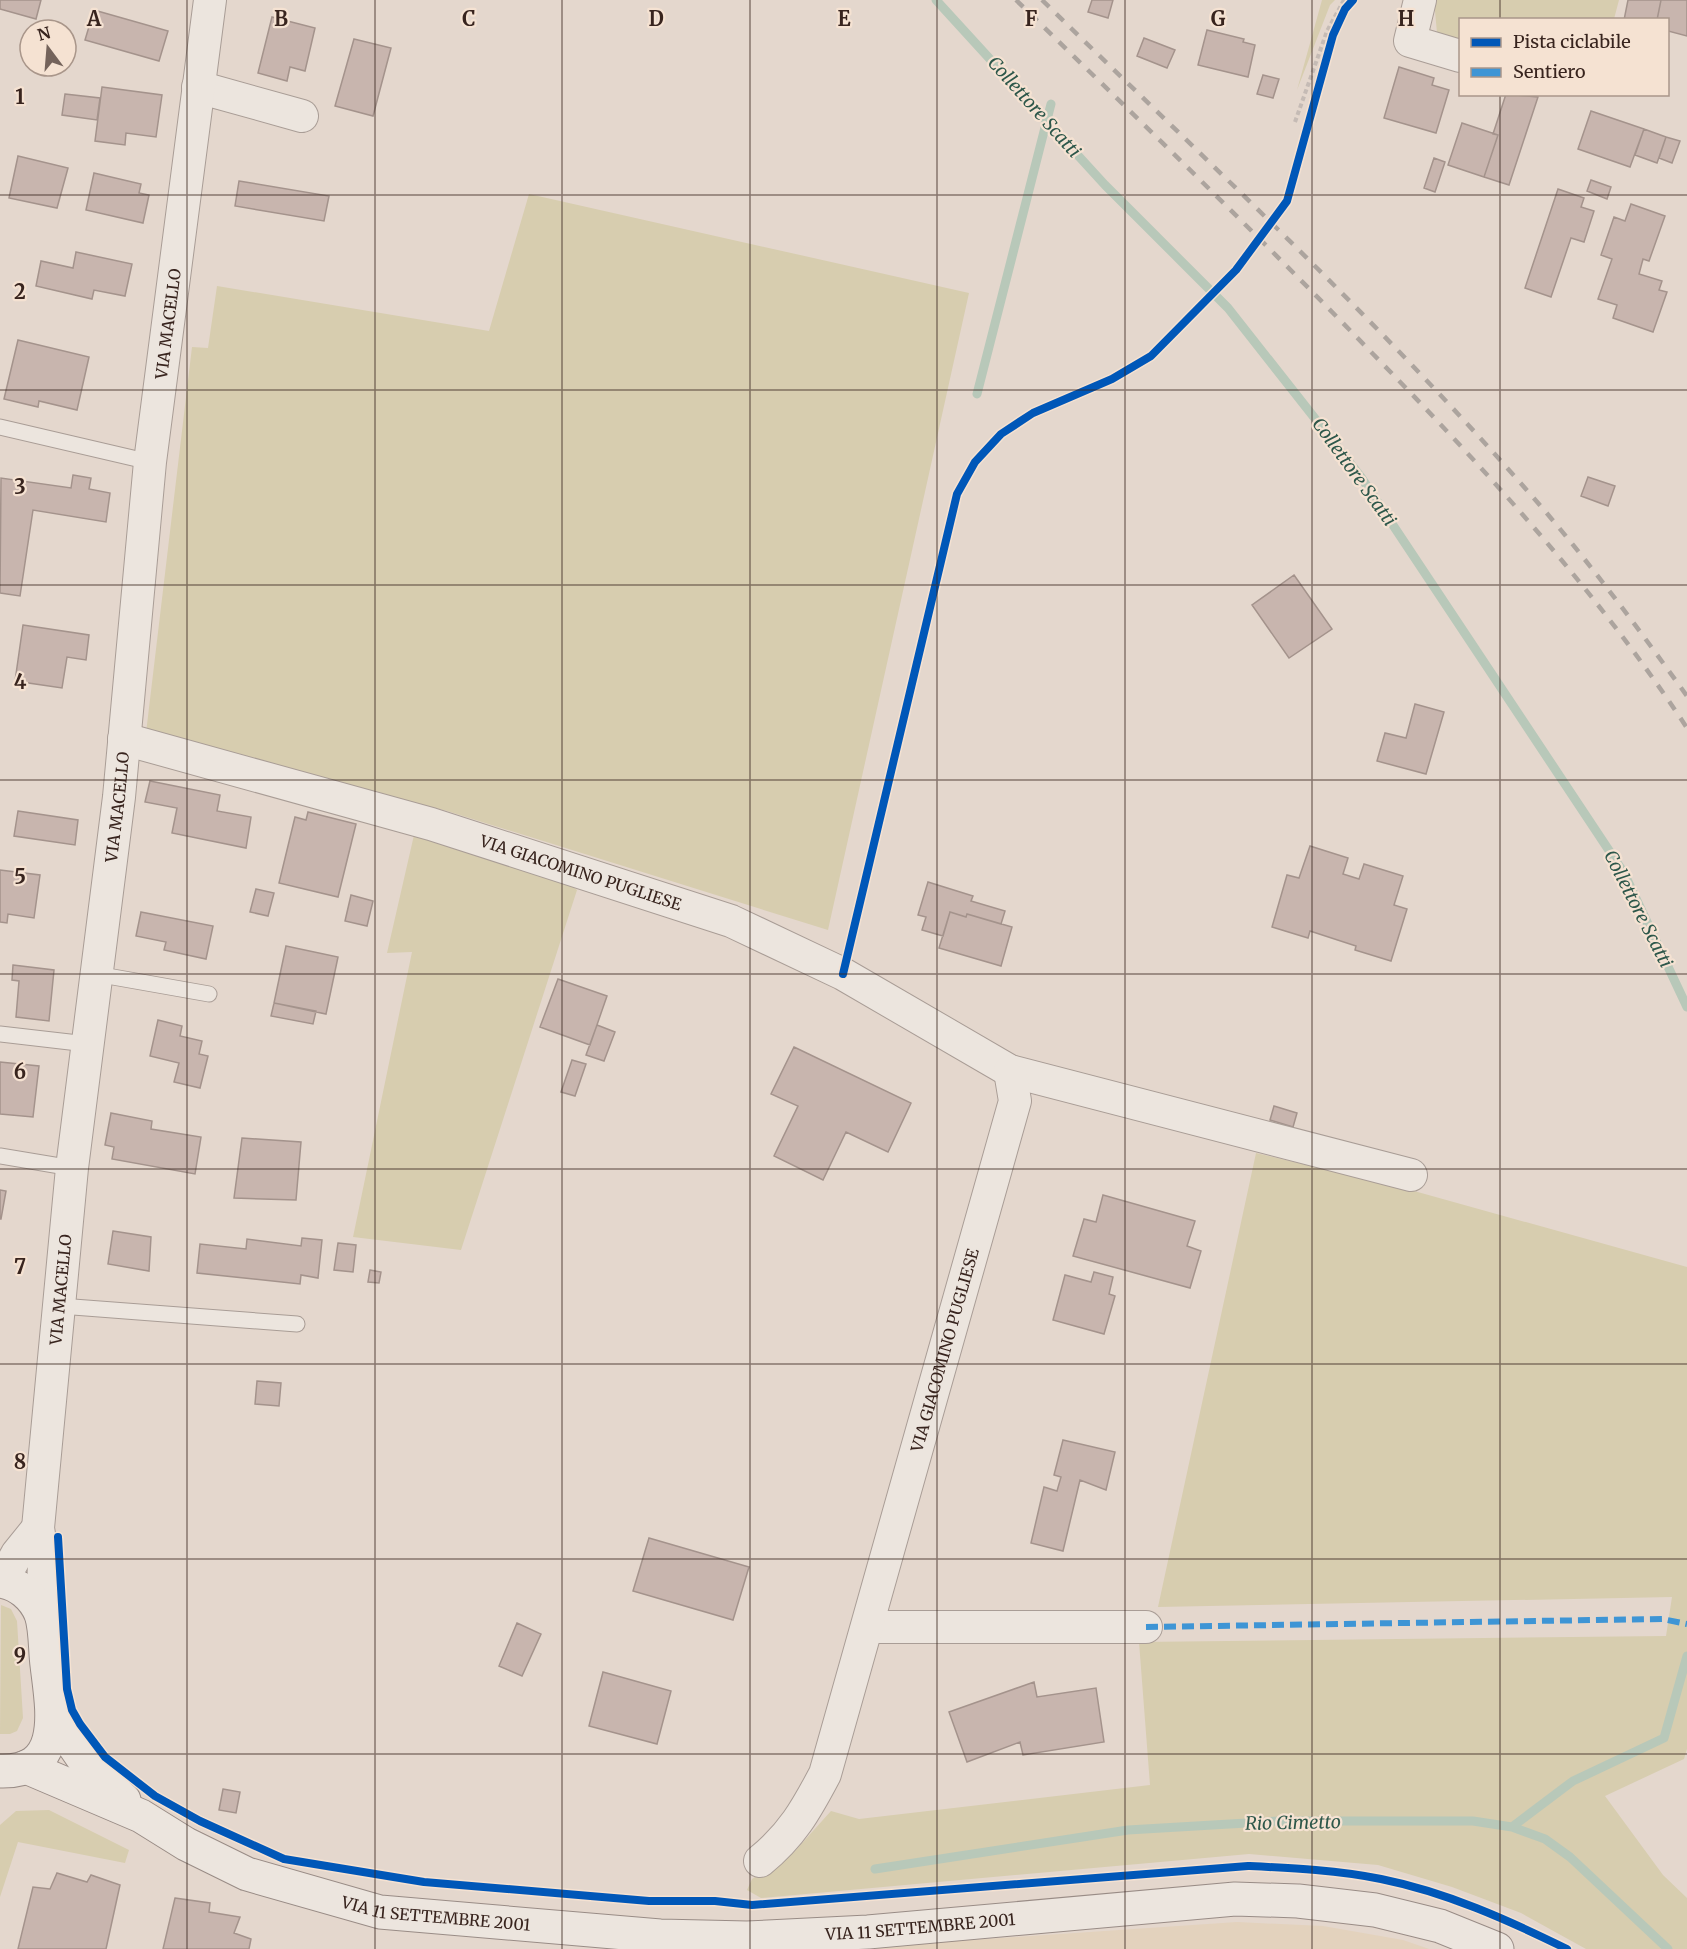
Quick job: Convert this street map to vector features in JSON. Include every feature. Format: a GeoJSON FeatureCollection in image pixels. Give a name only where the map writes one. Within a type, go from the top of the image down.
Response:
{"type":"FeatureCollection","features":[{"type":"Feature","properties":{"kind":"main road","name":"VIA 11 SETTEMBRE 2001"},"geometry":{"type":"LineString","coordinates":[[1,1581],[17,1585],[30,1598],[41,1615],[53,1715],[51,1740],[42,1755],[13,1769]]}},
{"type":"Feature","properties":{"kind":"main road","name":"VIA 11 SETTEMBRE 2001"},"geometry":{"type":"LineString","coordinates":[[53,1715],[91,1770],[141,1816],[186,1844],[247,1874],[380,1912],[660,1936],[747,1938],[868,1932],[1246,1900],[1298,1901],[1375,1910],[1440,1926],[1497,1949]]}},
{"type":"Feature","properties":{"kind":"main road","name":"VIA 11 SETTEMBRE 2001"},"geometry":{"type":"LineString","coordinates":[[13,1769],[141,1816]]}},
{"type":"Feature","properties":{"kind":"street","name":"VIA MACELLO"},"geometry":{"type":"LineString","coordinates":[[41,1615],[44,1566],[38,1527],[72,1168],[124,740],[150,462],[210,0]]}},
{"type":"Feature","properties":{"kind":"street"},"geometry":{"type":"LineString","coordinates":[[1420,0],[1410,41],[1459,55]]}},
{"type":"Feature","properties":{"kind":"street"},"geometry":{"type":"LineString","coordinates":[[198,87],[302,116]]}},
{"type":"Feature","properties":{"kind":"street","name":"VIA GIACOMINO PUGLIESE"},"geometry":{"type":"LineString","coordinates":[[124,740],[431,824],[731,921],[843,974],[1010,1071],[1411,1175]]}},
{"type":"Feature","properties":{"kind":"street","name":"VIA GIACOMINO PUGLIESE"},"geometry":{"type":"LineString","coordinates":[[760,1861],[777,1848],[801,1821],[825,1774],[1015,1101],[1010,1071]]}},
{"type":"Feature","properties":{"kind":"street"},"geometry":{"type":"LineString","coordinates":[[1,1581],[17,1554],[38,1527]]}},
{"type":"Feature","properties":{"kind":"street"},"geometry":{"type":"LineString","coordinates":[[868,1627],[1146,1627]]}},
{"type":"Feature","properties":{"kind":"lane"},"geometry":{"type":"LineString","coordinates":[[0,427],[150,462]]}},
{"type":"Feature","properties":{"kind":"lane"},"geometry":{"type":"LineString","coordinates":[[96,974],[209,994]]}},
{"type":"Feature","properties":{"kind":"lane"},"geometry":{"type":"LineString","coordinates":[[0,1034],[87,1044]]}},
{"type":"Feature","properties":{"kind":"lane"},"geometry":{"type":"LineString","coordinates":[[0,1156],[72,1168]]}},
{"type":"Feature","properties":{"kind":"lane"},"geometry":{"type":"LineString","coordinates":[[60,1306],[297,1324]]}},
{"type":"Feature","properties":{"kind":"path"},"geometry":{"type":"LineString","coordinates":[[1296,122],[1327,32],[1344,0]]}},
{"type":"Feature","properties":{"kind":"path"},"geometry":{"type":"LineString","coordinates":[[1319,83],[1338,21],[1353,0]]}},
{"type":"Feature","properties":{"kind":"shaded area"},"geometry":{"type":"Polygon","coordinates":[[[1322,0],[1335,0],[1330,5],[1297,90],[1322,0]]]}},
{"type":"Feature","properties":{"kind":"shaded area"},"geometry":{"type":"Polygon","coordinates":[[[1434,0],[1619,0],[1614,18],[1459,18],[1459,43],[1437,33],[1434,0]]]}},
{"type":"Feature","properties":{"kind":"shaded area"},"geometry":{"type":"Polygon","coordinates":[[[529,194],[969,293],[828,930],[447,811],[146,733],[192,347],[208,348],[217,286],[489,331],[529,194]]]}},
{"type":"Feature","properties":{"kind":"shaded area"},"geometry":{"type":"Polygon","coordinates":[[[414,835],[569,884],[577,890],[461,1250],[353,1237],[412,952],[387,953],[414,835]]]}},
{"type":"Feature","properties":{"kind":"shaded area"},"geometry":{"type":"Polygon","coordinates":[[[1256,1153],[1407,1189],[1687,1267],[1687,1749],[1684,1759],[1605,1796],[1663,1875],[1687,1898],[1687,1949],[1586,1949],[1521,1913],[1452,1887],[1378,1865],[1249,1854],[761,1898],[747,1890],[752,1879],[794,1852],[831,1811],[859,1819],[1150,1785],[1139,1642],[1666,1636],[1672,1597],[1158,1607],[1256,1153]]]}},
{"type":"Feature","properties":{"kind":"shaded area"},"geometry":{"type":"Polygon","coordinates":[[[1,1605],[11,1609],[17,1621],[23,1718],[17,1731],[10,1734],[0,1734],[1,1605]]]}},
{"type":"Feature","properties":{"kind":"shaded area"},"geometry":{"type":"Polygon","coordinates":[[[49,1810],[129,1850],[125,1863],[18,1842],[0,1897],[0,1825],[16,1811],[49,1810]]]}},
{"type":"Feature","properties":{"kind":"shaded area"},"geometry":{"type":"Polygon","coordinates":[[[1237,1922],[1323,1926],[1403,1940],[1429,1949],[839,1949],[1237,1922]]]}},
{"type":"Feature","properties":{"kind":"building"},"geometry":{"type":"Polygon","coordinates":[[[0,0],[41,0],[36,18],[0,9],[0,0]]]}},
{"type":"Feature","properties":{"kind":"building"},"geometry":{"type":"Polygon","coordinates":[[[1092,0],[1113,0],[1108,18],[1088,12],[1092,0]]]}},
{"type":"Feature","properties":{"kind":"building"},"geometry":{"type":"Polygon","coordinates":[[[1628,0],[1661,0],[1657,18],[1624,18],[1628,0]]]}},
{"type":"Feature","properties":{"kind":"building"},"geometry":{"type":"Polygon","coordinates":[[[1661,0],[1687,0],[1687,36],[1669,31],[1669,18],[1657,18],[1661,0]]]}},
{"type":"Feature","properties":{"kind":"building"},"geometry":{"type":"Polygon","coordinates":[[[94,10],[168,31],[159,61],[85,40],[94,10]]]}},
{"type":"Feature","properties":{"kind":"building"},"geometry":{"type":"Polygon","coordinates":[[[272,17],[315,28],[305,71],[290,67],[287,81],[258,73],[272,17]]]}},
{"type":"Feature","properties":{"kind":"building"},"geometry":{"type":"Polygon","coordinates":[[[1207,30],[1244,39],[1243,42],[1255,45],[1248,77],[1198,65],[1207,30]]]}},
{"type":"Feature","properties":{"kind":"building"},"geometry":{"type":"Polygon","coordinates":[[[1144,38],[1175,50],[1167,68],[1137,56],[1144,38]]]}},
{"type":"Feature","properties":{"kind":"building"},"geometry":{"type":"Polygon","coordinates":[[[354,39],[391,48],[373,116],[335,106],[354,39]]]}},
{"type":"Feature","properties":{"kind":"building"},"geometry":{"type":"Polygon","coordinates":[[[1399,67],[1434,78],[1432,85],[1449,90],[1436,133],[1384,118],[1399,67]]]}},
{"type":"Feature","properties":{"kind":"building"},"geometry":{"type":"Polygon","coordinates":[[[1263,75],[1279,79],[1273,98],[1257,94],[1263,75]]]}},
{"type":"Feature","properties":{"kind":"building"},"geometry":{"type":"Polygon","coordinates":[[[102,87],[162,95],[156,137],[126,133],[125,145],[95,141],[102,87]]]}},
{"type":"Feature","properties":{"kind":"building"},"geometry":{"type":"Polygon","coordinates":[[[65,94],[100,98],[97,120],[62,115],[65,94]]]}},
{"type":"Feature","properties":{"kind":"building"},"geometry":{"type":"Polygon","coordinates":[[[1505,96],[1538,97],[1509,185],[1484,177],[1498,135],[1493,134],[1505,96]]]}},
{"type":"Feature","properties":{"kind":"building"},"geometry":{"type":"Polygon","coordinates":[[[1591,111],[1644,129],[1630,167],[1578,149],[1591,111]]]}},
{"type":"Feature","properties":{"kind":"building"},"geometry":{"type":"Polygon","coordinates":[[[1462,123],[1498,135],[1484,177],[1448,165],[1462,123]]]}},
{"type":"Feature","properties":{"kind":"building"},"geometry":{"type":"Polygon","coordinates":[[[1644,129],[1666,137],[1657,163],[1635,155],[1644,129]]]}},
{"type":"Feature","properties":{"kind":"building"},"geometry":{"type":"Polygon","coordinates":[[[1666,137],[1680,141],[1672,163],[1659,158],[1666,137]]]}},
{"type":"Feature","properties":{"kind":"building"},"geometry":{"type":"Polygon","coordinates":[[[18,156],[68,168],[57,208],[9,198],[18,156]]]}},
{"type":"Feature","properties":{"kind":"building"},"geometry":{"type":"Polygon","coordinates":[[[1434,158],[1445,162],[1435,192],[1424,188],[1434,158]]]}},
{"type":"Feature","properties":{"kind":"building"},"geometry":{"type":"Polygon","coordinates":[[[94,173],[141,184],[139,193],[149,195],[143,223],[86,210],[94,173]]]}},
{"type":"Feature","properties":{"kind":"building"},"geometry":{"type":"Polygon","coordinates":[[[1591,180],[1611,187],[1607,199],[1587,191],[1591,180]]]}},
{"type":"Feature","properties":{"kind":"building"},"geometry":{"type":"Polygon","coordinates":[[[239,181],[329,196],[324,221],[235,206],[239,181]]]}},
{"type":"Feature","properties":{"kind":"building"},"geometry":{"type":"Polygon","coordinates":[[[1558,189],[1584,198],[1581,207],[1594,211],[1584,242],[1571,238],[1551,297],[1525,288],[1558,189]]]}},
{"type":"Feature","properties":{"kind":"building"},"geometry":{"type":"Polygon","coordinates":[[[1631,204],[1665,216],[1649,261],[1643,259],[1639,274],[1662,281],[1659,290],[1667,292],[1653,332],[1613,318],[1617,305],[1598,299],[1612,259],[1601,255],[1614,217],[1625,221],[1631,204]]]}},
{"type":"Feature","properties":{"kind":"building"},"geometry":{"type":"Polygon","coordinates":[[[76,252],[132,264],[125,296],[94,290],[92,299],[36,286],[41,261],[73,268],[76,252]]]}},
{"type":"Feature","properties":{"kind":"building"},"geometry":{"type":"Polygon","coordinates":[[[18,340],[89,357],[77,410],[39,401],[38,407],[4,399],[18,340]]]}},
{"type":"Feature","properties":{"kind":"building"},"geometry":{"type":"Polygon","coordinates":[[[73,475],[91,478],[89,489],[110,493],[106,522],[33,510],[20,596],[0,593],[1,478],[71,488],[73,475]]]}},
{"type":"Feature","properties":{"kind":"building"},"geometry":{"type":"Polygon","coordinates":[[[1588,477],[1615,486],[1608,506],[1581,496],[1588,477]]]}},
{"type":"Feature","properties":{"kind":"building"},"geometry":{"type":"Polygon","coordinates":[[[1294,575],[1332,629],[1289,658],[1252,605],[1294,575]]]}},
{"type":"Feature","properties":{"kind":"building"},"geometry":{"type":"Polygon","coordinates":[[[23,625],[89,635],[86,660],[67,657],[62,688],[15,681],[23,625]]]}},
{"type":"Feature","properties":{"kind":"building"},"geometry":{"type":"Polygon","coordinates":[[[1415,704],[1444,712],[1426,774],[1377,761],[1385,733],[1406,738],[1415,704]]]}},
{"type":"Feature","properties":{"kind":"building"},"geometry":{"type":"Polygon","coordinates":[[[150,781],[220,795],[217,811],[251,817],[246,848],[172,833],[177,808],[145,802],[150,781]]]}},
{"type":"Feature","properties":{"kind":"building"},"geometry":{"type":"Polygon","coordinates":[[[18,811],[78,820],[75,845],[14,836],[18,811]]]}},
{"type":"Feature","properties":{"kind":"building"},"geometry":{"type":"Polygon","coordinates":[[[308,812],[356,824],[338,897],[279,883],[295,817],[306,820],[308,812]]]}},
{"type":"Feature","properties":{"kind":"building"},"geometry":{"type":"Polygon","coordinates":[[[1310,846],[1348,858],[1343,874],[1359,879],[1364,864],[1403,876],[1394,905],[1407,909],[1391,961],[1355,950],[1356,946],[1310,931],[1308,938],[1272,927],[1287,875],[1299,878],[1310,846]]]}},
{"type":"Feature","properties":{"kind":"building"},"geometry":{"type":"Polygon","coordinates":[[[0,870],[40,875],[34,918],[8,914],[7,923],[0,922],[0,870]]]}},
{"type":"Feature","properties":{"kind":"building"},"geometry":{"type":"Polygon","coordinates":[[[928,882],[973,896],[971,901],[1005,911],[1001,924],[967,914],[966,917],[950,912],[943,936],[922,930],[926,917],[918,915],[928,882]]]}},
{"type":"Feature","properties":{"kind":"building"},"geometry":{"type":"Polygon","coordinates":[[[256,889],[274,893],[268,916],[250,912],[256,889]]]}},
{"type":"Feature","properties":{"kind":"building"},"geometry":{"type":"Polygon","coordinates":[[[351,895],[373,901],[367,926],[345,921],[351,895]]]}},
{"type":"Feature","properties":{"kind":"building"},"geometry":{"type":"Polygon","coordinates":[[[141,912],[213,926],[206,959],[164,950],[166,942],[136,936],[141,912]]]}},
{"type":"Feature","properties":{"kind":"building"},"geometry":{"type":"Polygon","coordinates":[[[950,912],[966,917],[967,914],[1012,927],[1001,966],[939,948],[950,912]]]}},
{"type":"Feature","properties":{"kind":"building"},"geometry":{"type":"Polygon","coordinates":[[[286,946],[338,957],[326,1014],[274,1003],[286,946]]]}},
{"type":"Feature","properties":{"kind":"building"},"geometry":{"type":"Polygon","coordinates":[[[13,965],[54,970],[49,1021],[16,1017],[19,981],[12,980],[13,965]]]}},
{"type":"Feature","properties":{"kind":"building"},"geometry":{"type":"Polygon","coordinates":[[[558,979],[607,996],[590,1045],[540,1027],[558,979]]]}},
{"type":"Feature","properties":{"kind":"building"},"geometry":{"type":"Polygon","coordinates":[[[274,1003],[316,1011],[313,1024],[271,1016],[274,1003]]]}},
{"type":"Feature","properties":{"kind":"building"},"geometry":{"type":"Polygon","coordinates":[[[158,1020],[182,1026],[180,1036],[202,1041],[199,1054],[208,1056],[200,1088],[174,1082],[179,1063],[150,1056],[158,1020]]]}},
{"type":"Feature","properties":{"kind":"building"},"geometry":{"type":"Polygon","coordinates":[[[597,1025],[615,1032],[604,1061],[586,1055],[597,1025]]]}},
{"type":"Feature","properties":{"kind":"building"},"geometry":{"type":"Polygon","coordinates":[[[794,1047],[911,1103],[888,1152],[846,1132],[823,1180],[774,1156],[798,1106],[771,1094],[794,1047]]]}},
{"type":"Feature","properties":{"kind":"building"},"geometry":{"type":"Polygon","coordinates":[[[572,1060],[586,1064],[575,1096],[561,1092],[572,1060]]]}},
{"type":"Feature","properties":{"kind":"building"},"geometry":{"type":"Polygon","coordinates":[[[0,1062],[39,1066],[33,1117],[0,1114],[0,1062]]]}},
{"type":"Feature","properties":{"kind":"building"},"geometry":{"type":"Polygon","coordinates":[[[1274,1106],[1297,1113],[1293,1127],[1270,1120],[1274,1106]]]}},
{"type":"Feature","properties":{"kind":"building"},"geometry":{"type":"Polygon","coordinates":[[[111,1113],[152,1121],[151,1129],[201,1137],[195,1174],[112,1159],[114,1147],[105,1145],[111,1113]]]}},
{"type":"Feature","properties":{"kind":"building"},"geometry":{"type":"Polygon","coordinates":[[[242,1138],[301,1142],[296,1200],[234,1198],[242,1138]]]}},
{"type":"Feature","properties":{"kind":"building"},"geometry":{"type":"Polygon","coordinates":[[[0,1190],[6,1191],[1,1219],[0,1219],[0,1190]]]}},
{"type":"Feature","properties":{"kind":"building"},"geometry":{"type":"Polygon","coordinates":[[[1103,1195],[1195,1221],[1187,1246],[1201,1251],[1190,1288],[1073,1256],[1084,1219],[1096,1222],[1103,1195]]]}},
{"type":"Feature","properties":{"kind":"building"},"geometry":{"type":"Polygon","coordinates":[[[113,1231],[151,1237],[149,1271],[108,1264],[113,1231]]]}},
{"type":"Feature","properties":{"kind":"building"},"geometry":{"type":"Polygon","coordinates":[[[302,1238],[322,1240],[318,1278],[301,1275],[300,1284],[197,1273],[200,1244],[246,1249],[247,1239],[301,1246],[302,1238]]]}},
{"type":"Feature","properties":{"kind":"building"},"geometry":{"type":"Polygon","coordinates":[[[338,1243],[356,1245],[353,1272],[334,1270],[338,1243]]]}},
{"type":"Feature","properties":{"kind":"building"},"geometry":{"type":"Polygon","coordinates":[[[370,1270],[381,1272],[379,1283],[368,1282],[370,1270]]]}},
{"type":"Feature","properties":{"kind":"building"},"geometry":{"type":"Polygon","coordinates":[[[1094,1272],[1113,1277],[1109,1294],[1115,1296],[1104,1334],[1053,1320],[1065,1275],[1091,1282],[1094,1272]]]}},
{"type":"Feature","properties":{"kind":"building"},"geometry":{"type":"Polygon","coordinates":[[[257,1381],[281,1383],[279,1406],[255,1404],[257,1381]]]}},
{"type":"Feature","properties":{"kind":"building"},"geometry":{"type":"Polygon","coordinates":[[[1063,1440],[1115,1452],[1106,1490],[1080,1480],[1063,1551],[1031,1543],[1044,1487],[1057,1491],[1061,1477],[1054,1475],[1063,1440]]]}},
{"type":"Feature","properties":{"kind":"building"},"geometry":{"type":"Polygon","coordinates":[[[649,1538],[749,1567],[733,1620],[633,1591],[649,1538]]]}},
{"type":"Feature","properties":{"kind":"building"},"geometry":{"type":"Polygon","coordinates":[[[517,1623],[541,1634],[522,1676],[499,1666],[517,1623]]]}},
{"type":"Feature","properties":{"kind":"building"},"geometry":{"type":"Polygon","coordinates":[[[603,1672],[671,1691],[657,1744],[589,1726],[603,1672]]]}},
{"type":"Feature","properties":{"kind":"building"},"geometry":{"type":"Polygon","coordinates":[[[1034,1682],[1037,1697],[1096,1688],[1104,1742],[1023,1755],[1020,1742],[967,1762],[949,1712],[1034,1682]]]}},
{"type":"Feature","properties":{"kind":"building"},"geometry":{"type":"Polygon","coordinates":[[[223,1789],[240,1792],[236,1813],[219,1810],[223,1789]]]}},
{"type":"Feature","properties":{"kind":"building"},"geometry":{"type":"Polygon","coordinates":[[[57,1873],[87,1882],[91,1875],[120,1885],[106,1949],[18,1949],[33,1887],[50,1889],[57,1873]]]}},
{"type":"Feature","properties":{"kind":"building"},"geometry":{"type":"Polygon","coordinates":[[[175,1898],[210,1903],[209,1912],[240,1917],[234,1933],[251,1939],[249,1949],[163,1949],[175,1898]]]}},
{"type":"Feature","properties":{"kind":"waterway","name":"Collettore Scatti"},"geometry":{"type":"LineString","coordinates":[[936,0],[1105,185],[1228,308],[1361,477],[1624,873],[1687,1007]]}},
{"type":"Feature","properties":{"kind":"waterway"},"geometry":{"type":"LineString","coordinates":[[977,394],[1051,104]]}},
{"type":"Feature","properties":{"kind":"waterway","name":"Collettore Scatti"},"geometry":{"type":"LineString","coordinates":[[1512,1827],[1573,1781],[1664,1738],[1687,1656]]}},
{"type":"Feature","properties":{"kind":"waterway","name":"Rio Cimetto"},"geometry":{"type":"LineString","coordinates":[[875,1869],[1128,1830],[1280,1821],[1473,1821],[1512,1827],[1545,1839],[1570,1857],[1668,1949]]}},
{"type":"Feature","properties":{"kind":"railway"},"geometry":{"type":"LineString","coordinates":[[1016,0],[1285,265],[1458,443],[1578,580],[1616,628],[1687,728]]}},
{"type":"Feature","properties":{"kind":"railway"},"geometry":{"type":"LineString","coordinates":[[1042,0],[1292,243],[1474,431],[1573,544],[1687,696]]}},
{"type":"Feature","properties":{"kind":"marked path"},"geometry":{"type":"LineString","coordinates":[[1146,1627],[1662,1619],[1687,1624]]}},
{"type":"Feature","properties":{"kind":"cycle path"},"geometry":{"type":"LineString","coordinates":[[843,974],[957,494],[975,462],[1001,434],[1033,413],[1112,379],[1151,356],[1236,270],[1287,201],[1333,35],[1345,9],[1353,0]]}},
{"type":"Feature","properties":{"kind":"cycle path"},"geometry":{"type":"LineString","coordinates":[[58,1537],[67,1689],[72,1710],[80,1724],[105,1757],[155,1796],[200,1821],[284,1859],[424,1882],[649,1901],[715,1901],[752,1905],[1248,1866],[1332,1871],[1429,1891],[1499,1918],[1567,1949]]}}]}
